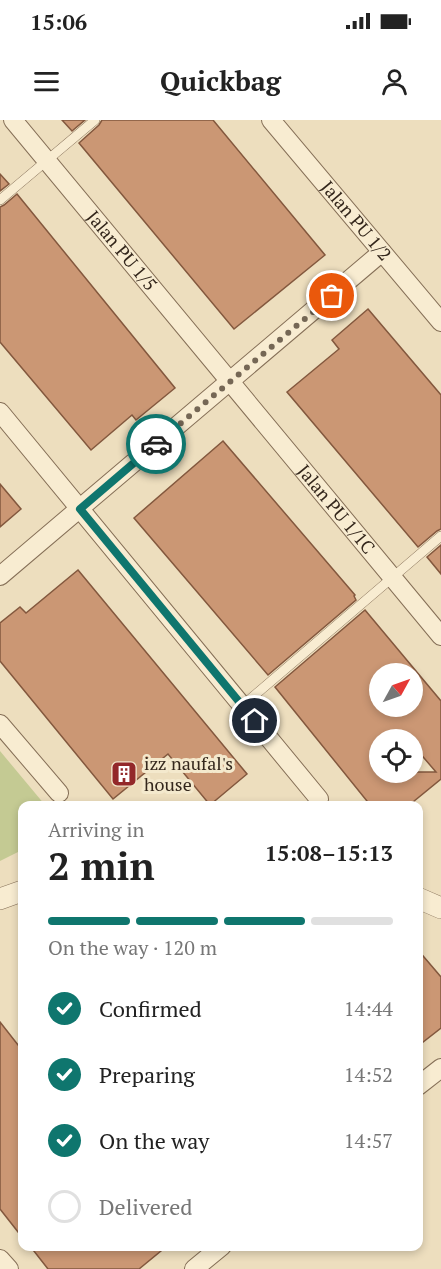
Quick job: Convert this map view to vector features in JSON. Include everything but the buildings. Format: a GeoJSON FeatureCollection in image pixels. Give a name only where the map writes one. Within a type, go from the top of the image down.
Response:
{"type":"FeatureCollection","features":[{"type":"Feature","properties":{"kind":"street","name":"Jalan PU 1/5"},"geometry":{"type":"LineString","coordinates":[[13,120],[230,382]]}},
{"type":"Feature","properties":{"kind":"street","name":"Jalan PU 1/2"},"geometry":{"type":"LineString","coordinates":[[271,120],[441,322]]}},
{"type":"Feature","properties":{"kind":"street"},"geometry":{"type":"LineString","coordinates":[[0,576],[382,252]]}},
{"type":"Feature","properties":{"kind":"street","name":"Jalan PU 1/1C"},"geometry":{"type":"LineString","coordinates":[[230,382],[441,636]]}},
{"type":"Feature","properties":{"kind":"street"},"geometry":{"type":"LineString","coordinates":[[0,412],[319,800]]}},
{"type":"Feature","properties":{"kind":"street"},"geometry":{"type":"LineString","coordinates":[[0,724],[59,792]]}},
{"type":"Feature","properties":{"kind":"street"},"geometry":{"type":"LineString","coordinates":[[0,899],[18,892]]}},
{"type":"Feature","properties":{"kind":"street"},"geometry":{"type":"LineString","coordinates":[[423,900],[441,908]]}},
{"type":"Feature","properties":{"kind":"street"},"geometry":{"type":"LineString","coordinates":[[423,1082],[441,1068]]}},
{"type":"Feature","properties":{"kind":"street"},"geometry":{"type":"LineString","coordinates":[[194,1269],[216,1251]]}},
{"type":"Feature","properties":{"kind":"street"},"geometry":{"type":"LineString","coordinates":[[0,1259],[9,1269]]}},
{"type":"Feature","properties":{"kind":"lane"},"geometry":{"type":"LineString","coordinates":[[0,200],[95,120]]}},
{"type":"Feature","properties":{"kind":"lane"},"geometry":{"type":"LineString","coordinates":[[242,706],[441,536]]}},
{"type":"Feature","properties":{"kind":"green space"},"geometry":{"type":"Polygon","coordinates":[[[0,751],[42,801],[18,801],[18,852],[0,861],[0,751]]]}},
{"type":"Feature","properties":{"kind":"way so far"},"geometry":{"type":"LineString","coordinates":[[156,444],[332,296]]}},
{"type":"Feature","properties":{"kind":"place","name":"izz naufal's house"},"geometry":{"type":"Point","coordinates":[124,774]}},
{"type":"Feature","properties":{"kind":"route"},"geometry":{"type":"LineString","coordinates":[[156,444],[80,509],[255,721]]}}]}
